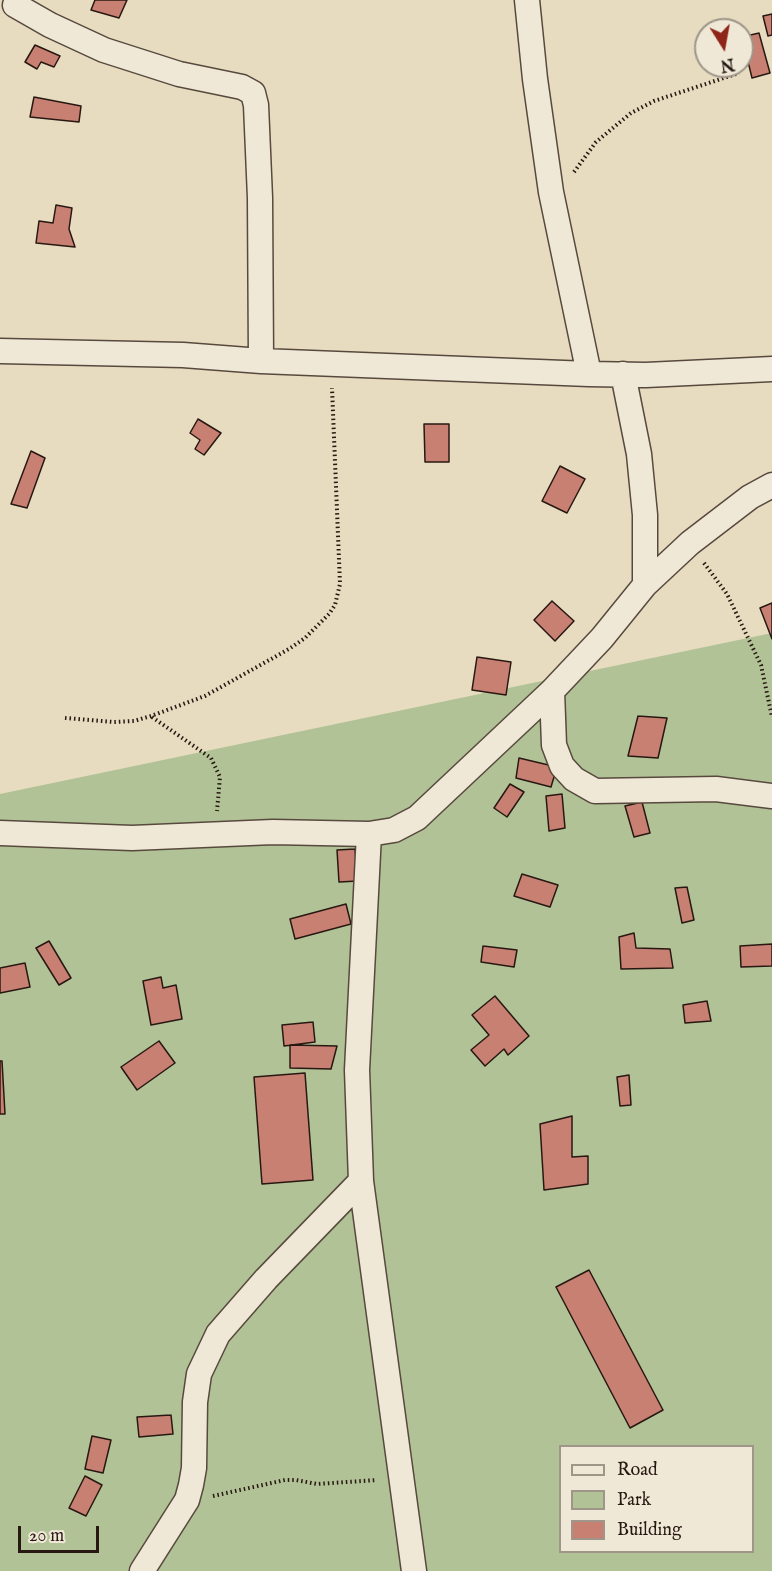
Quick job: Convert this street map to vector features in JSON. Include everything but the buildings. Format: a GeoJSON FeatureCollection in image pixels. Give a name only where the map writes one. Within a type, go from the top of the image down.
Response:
{"type":"FeatureCollection","features":[{"type":"Feature","properties":{"kind":"street"},"geometry":{"type":"LineString","coordinates":[[527,0],[535,79],[551,192],[589,374]]}},
{"type":"Feature","properties":{"kind":"street"},"geometry":{"type":"LineString","coordinates":[[15,5],[50,25],[104,50],[179,74],[242,87],[252,93],[256,105],[260,198],[261,361]]}},
{"type":"Feature","properties":{"kind":"street"},"geometry":{"type":"LineString","coordinates":[[0,351],[183,355],[261,361],[589,374],[772,369]]}},
{"type":"Feature","properties":{"kind":"street"},"geometry":{"type":"LineString","coordinates":[[623,374],[639,454],[645,515],[645,585]]}},
{"type":"Feature","properties":{"kind":"street"},"geometry":{"type":"LineString","coordinates":[[0,833],[132,838],[273,832],[369,834],[394,830],[417,818],[552,691],[602,638],[645,585],[690,543],[750,497],[772,485]]}},
{"type":"Feature","properties":{"kind":"street"},"geometry":{"type":"LineString","coordinates":[[552,691],[554,745],[561,766],[574,779],[595,791],[716,789],[772,796]]}},
{"type":"Feature","properties":{"kind":"street"},"geometry":{"type":"LineString","coordinates":[[369,834],[357,1070],[361,1181],[414,1571]]}},
{"type":"Feature","properties":{"kind":"street"},"geometry":{"type":"LineString","coordinates":[[142,1571],[187,1500],[194,1468],[195,1402],[199,1374],[218,1334],[266,1279],[361,1181]]}},
{"type":"Feature","properties":{"kind":"path"},"geometry":{"type":"LineString","coordinates":[[551,192],[569,178],[596,142],[631,114],[654,101],[721,78]]}},
{"type":"Feature","properties":{"kind":"path"},"geometry":{"type":"LineString","coordinates":[[65,718],[114,722],[134,721],[205,696],[305,638],[335,604],[340,584],[330,364]]}},
{"type":"Feature","properties":{"kind":"path"},"geometry":{"type":"LineString","coordinates":[[690,543],[727,594],[746,632],[760,665],[772,717]]}},
{"type":"Feature","properties":{"kind":"path"},"geometry":{"type":"LineString","coordinates":[[151,716],[204,752],[216,765],[220,777],[215,834]]}},
{"type":"Feature","properties":{"kind":"path"},"geometry":{"type":"LineString","coordinates":[[187,1500],[285,1480],[317,1484],[402,1478]]}},
{"type":"Feature","properties":{"kind":"green space"},"geometry":{"type":"Polygon","coordinates":[[[772,633],[772,1571],[0,1571],[0,794],[772,633]]]}}]}
